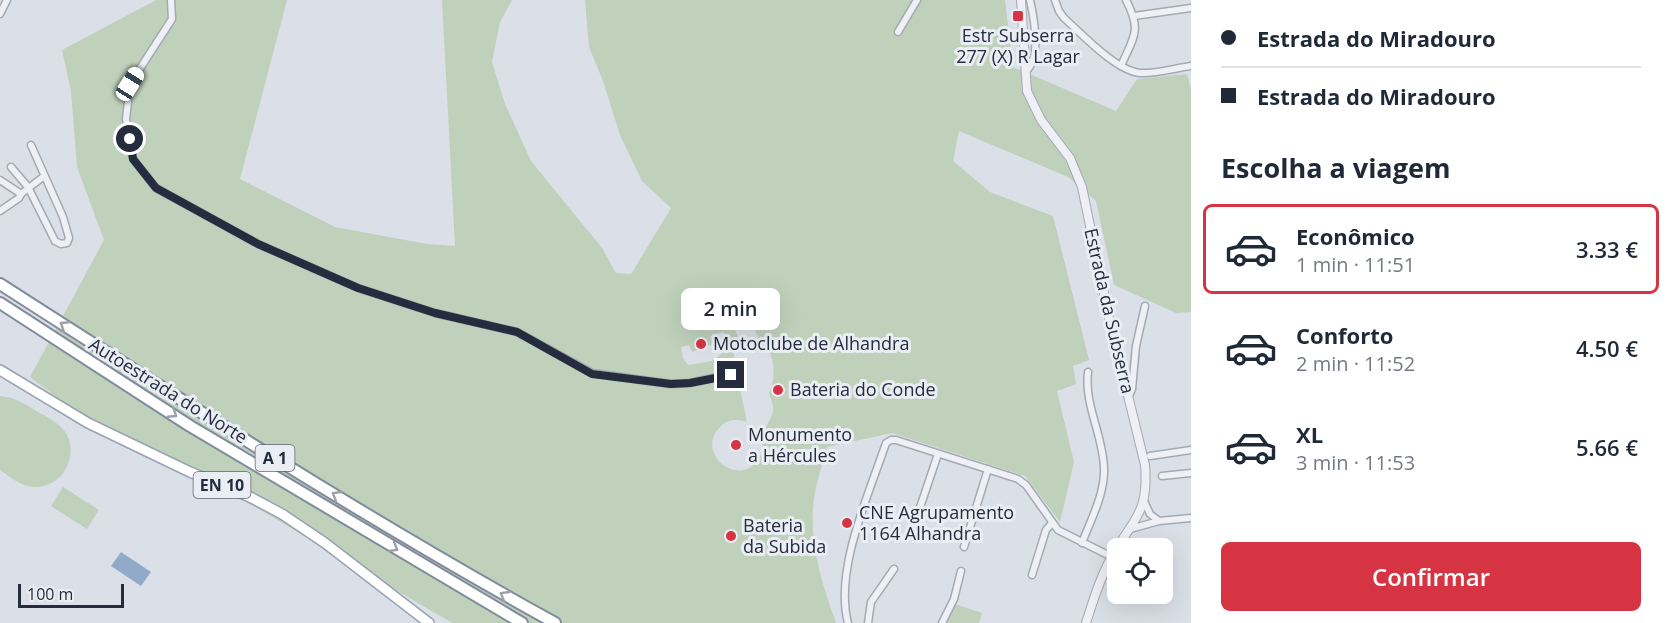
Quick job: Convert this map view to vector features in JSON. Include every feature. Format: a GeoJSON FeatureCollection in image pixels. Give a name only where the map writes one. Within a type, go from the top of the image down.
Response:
{"type":"FeatureCollection","features":[{"type":"Feature","properties":{"kind":"highway","name":"Autoestrada do Norte"},"geometry":{"type":"LineString","coordinates":[[0,284],[199,412],[555,623]]}},
{"type":"Feature","properties":{"kind":"highway","name":"Autoestrada do Norte"},"geometry":{"type":"LineString","coordinates":[[0,303],[190,426],[522,623]]}},
{"type":"Feature","properties":{"kind":"main road","name":"EN 10"},"geometry":{"type":"LineString","coordinates":[[0,370],[88,423],[190,472],[250,497],[282,514],[309,531],[429,623]]}},
{"type":"Feature","properties":{"kind":"street"},"geometry":{"type":"LineString","coordinates":[[0,14],[7,0]]}},
{"type":"Feature","properties":{"kind":"street"},"geometry":{"type":"LineString","coordinates":[[171,0],[172,19],[130,84],[126,119],[133,159],[156,188],[258,244],[358,288],[435,313],[517,332],[592,374],[671,384],[690,383],[731,375]]}},
{"type":"Feature","properties":{"kind":"street"},"geometry":{"type":"LineString","coordinates":[[898,32],[917,0]]}},
{"type":"Feature","properties":{"kind":"street","name":"Estrada da Subserra"},"geometry":{"type":"LineString","coordinates":[[1021,0],[1027,91],[1041,120],[1070,158],[1082,187],[1105,297],[1144,457],[1147,486],[1144,501],[1141,513],[1124,538]]}},
{"type":"Feature","properties":{"kind":"street"},"geometry":{"type":"LineString","coordinates":[[1025,72],[1029,68],[1035,48],[1034,15],[1030,0]]}},
{"type":"Feature","properties":{"kind":"street"},"geometry":{"type":"LineString","coordinates":[[1055,0],[1064,18],[1121,66],[1143,73],[1191,66]]}},
{"type":"Feature","properties":{"kind":"street"},"geometry":{"type":"LineString","coordinates":[[1121,66],[1135,32],[1134,16],[1126,0]]}},
{"type":"Feature","properties":{"kind":"street"},"geometry":{"type":"LineString","coordinates":[[1134,16],[1191,8]]}},
{"type":"Feature","properties":{"kind":"street"},"geometry":{"type":"LineString","coordinates":[[11,167],[28,187],[55,241],[61,244],[68,241],[63,217],[43,177],[31,145]]}},
{"type":"Feature","properties":{"kind":"street"},"geometry":{"type":"LineString","coordinates":[[0,211],[43,177]]}},
{"type":"Feature","properties":{"kind":"street"},"geometry":{"type":"LineString","coordinates":[[0,180],[21,194]]}},
{"type":"Feature","properties":{"kind":"street"},"geometry":{"type":"LineString","coordinates":[[1129,396],[1132,388],[1136,346],[1145,306]]}},
{"type":"Feature","properties":{"kind":"street"},"geometry":{"type":"LineString","coordinates":[[1082,543],[1100,496],[1104,478],[1102,449],[1086,389],[1088,372]]}},
{"type":"Feature","properties":{"kind":"street"},"geometry":{"type":"LineString","coordinates":[[848,623],[844,585],[849,555],[886,443],[891,440],[1023,481],[1058,530],[1107,555]]}},
{"type":"Feature","properties":{"kind":"street"},"geometry":{"type":"LineString","coordinates":[[1150,456],[1191,450]]}},
{"type":"Feature","properties":{"kind":"street"},"geometry":{"type":"LineString","coordinates":[[911,534],[938,454]]}},
{"type":"Feature","properties":{"kind":"street"},"geometry":{"type":"LineString","coordinates":[[964,547],[988,469]]}},
{"type":"Feature","properties":{"kind":"street"},"geometry":{"type":"LineString","coordinates":[[1162,476],[1191,472]]}},
{"type":"Feature","properties":{"kind":"street"},"geometry":{"type":"LineString","coordinates":[[1144,501],[1150,514],[1159,521]]}},
{"type":"Feature","properties":{"kind":"street"},"geometry":{"type":"LineString","coordinates":[[1130,529],[1159,521],[1191,518]]}},
{"type":"Feature","properties":{"kind":"street"},"geometry":{"type":"LineString","coordinates":[[1032,575],[1046,530],[1052,523]]}},
{"type":"Feature","properties":{"kind":"street","name":"Estrada da Subserra"},"geometry":{"type":"LineString","coordinates":[[1086,623],[1107,567]]}},
{"type":"Feature","properties":{"kind":"street"},"geometry":{"type":"LineString","coordinates":[[868,623],[871,602],[894,569]]}},
{"type":"Feature","properties":{"kind":"street"},"geometry":{"type":"LineString","coordinates":[[942,623],[954,598],[962,571]]}},
{"type":"Feature","properties":{"kind":"green space"},"geometry":{"type":"Polygon","coordinates":[[[156,0],[287,0],[240,179],[335,227],[427,244],[455,246],[442,0],[512,0],[500,22],[492,62],[505,104],[531,161],[602,248],[616,273],[631,274],[671,208],[642,181],[620,135],[603,81],[589,47],[585,0],[1005,0],[1013,67],[1116,111],[1137,79],[1187,74],[1191,89],[1191,312],[1176,313],[1114,285],[1096,201],[1068,177],[959,131],[953,161],[990,192],[1053,216],[1089,360],[1073,366],[1076,384],[1057,391],[1074,462],[1060,522],[1025,476],[892,433],[827,447],[815,492],[813,526],[817,559],[836,623],[452,623],[257,508],[84,418],[30,377],[104,240],[77,167],[71,91],[62,50],[156,0]],[[724,291],[721,308],[733,324],[738,337],[734,352],[734,374],[732,375],[740,388],[747,422],[733,420],[721,426],[714,437],[712,447],[716,457],[723,465],[742,470],[752,466],[761,453],[763,436],[773,410],[769,393],[773,380],[773,364],[770,354],[741,305],[724,291]],[[723,332],[710,336],[713,344],[692,352],[689,345],[681,347],[683,358],[688,365],[712,361],[726,350],[723,343],[727,340],[723,332]]]}},
{"type":"Feature","properties":{"kind":"green space"},"geometry":{"type":"Polygon","coordinates":[[[0,396],[15,399],[29,406],[54,422],[67,435],[71,454],[65,471],[59,478],[43,486],[33,487],[16,481],[0,470],[0,396]]]}},
{"type":"Feature","properties":{"kind":"green space"},"geometry":{"type":"Polygon","coordinates":[[[63,487],[99,510],[87,529],[51,506],[63,487]]]}},
{"type":"Feature","properties":{"kind":"green space"},"geometry":{"type":"Polygon","coordinates":[[[955,604],[982,613],[979,623],[941,623],[955,604]]]}},
{"type":"Feature","properties":{"kind":"water"},"geometry":{"type":"Polygon","coordinates":[[[121,552],[151,572],[141,586],[111,566],[121,552]]]}},
{"type":"Feature","properties":{"kind":"place","name":"Estr Subserra 277 (X) R Lagar"},"geometry":{"type":"Point","coordinates":[1018,16]}},
{"type":"Feature","properties":{"kind":"place","name":"Motoclube de Alhandra"},"geometry":{"type":"Point","coordinates":[701,344]}},
{"type":"Feature","properties":{"kind":"place","name":"Bateria do Conde"},"geometry":{"type":"Point","coordinates":[778,390]}},
{"type":"Feature","properties":{"kind":"place","name":"Monumento a Hércules"},"geometry":{"type":"Point","coordinates":[736,445]}},
{"type":"Feature","properties":{"kind":"place","name":"CNE Agrupamento 1164 Alhandra"},"geometry":{"type":"Point","coordinates":[847,523]}},
{"type":"Feature","properties":{"kind":"place","name":"Bateria da Subida"},"geometry":{"type":"Point","coordinates":[731,536]}},
{"type":"Feature","properties":{"kind":"route"},"geometry":{"type":"LineString","coordinates":[[130,139],[133,159],[156,188],[258,244],[358,288],[435,313],[517,332],[592,374],[671,384],[690,383],[731,375]]}}]}
